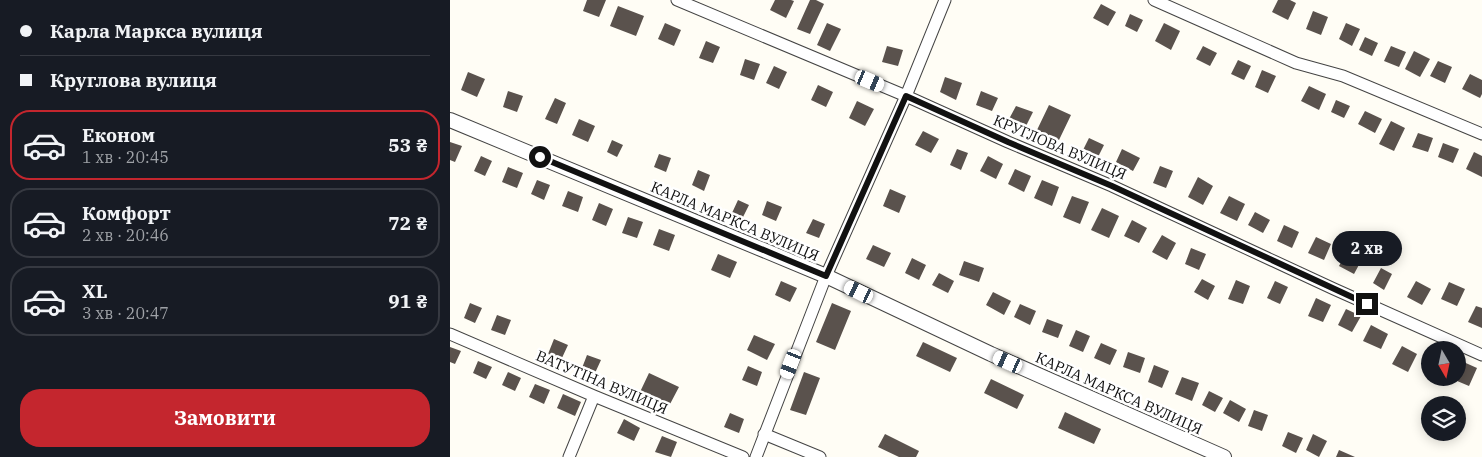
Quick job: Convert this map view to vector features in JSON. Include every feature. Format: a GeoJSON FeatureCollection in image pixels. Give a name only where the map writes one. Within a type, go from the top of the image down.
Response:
{"type":"FeatureCollection","features":[{"type":"Feature","properties":{"kind":"street","name":"КРУГЛОВА ВУЛИЦЯ"},"geometry":{"type":"LineString","coordinates":[[677,0],[906,96],[1112,186],[1482,355]]}},
{"type":"Feature","properties":{"kind":"street"},"geometry":{"type":"LineString","coordinates":[[756,457],[826,276],[906,96],[945,0]]}},
{"type":"Feature","properties":{"kind":"street"},"geometry":{"type":"LineString","coordinates":[[1154,0],[1296,63],[1343,76],[1482,134]]}},
{"type":"Feature","properties":{"kind":"street","name":"КАРЛА МАРКСА ВУЛИЦЯ"},"geometry":{"type":"LineString","coordinates":[[450,120],[826,276],[991,354],[1224,457]]}},
{"type":"Feature","properties":{"kind":"street","name":"ВАТУТІНА ВУЛИЦЯ"},"geometry":{"type":"LineString","coordinates":[[450,334],[743,457]]}},
{"type":"Feature","properties":{"kind":"street"},"geometry":{"type":"LineString","coordinates":[[569,457],[594,396]]}},
{"type":"Feature","properties":{"kind":"street"},"geometry":{"type":"LineString","coordinates":[[764,434],[820,457]]}},
{"type":"Feature","properties":{"kind":"building"},"geometry":{"type":"Polygon","coordinates":[[[587,0],[606,0],[599,17],[583,11],[587,0]]]}},
{"type":"Feature","properties":{"kind":"building"},"geometry":{"type":"Polygon","coordinates":[[[775,0],[794,1],[786,18],[770,10],[775,0]]]}},
{"type":"Feature","properties":{"kind":"building"},"geometry":{"type":"Polygon","coordinates":[[[810,0],[816,0],[824,4],[810,34],[797,29],[810,0]]]}},
{"type":"Feature","properties":{"kind":"building"},"geometry":{"type":"Polygon","coordinates":[[[1278,0],[1290,0],[1296,3],[1288,20],[1272,12],[1278,0]]]}},
{"type":"Feature","properties":{"kind":"building"},"geometry":{"type":"Polygon","coordinates":[[[1101,4],[1116,12],[1108,26],[1093,18],[1101,4]]]}},
{"type":"Feature","properties":{"kind":"building"},"geometry":{"type":"Polygon","coordinates":[[[618,6],[644,16],[636,36],[610,26],[618,6]]]}},
{"type":"Feature","properties":{"kind":"building"},"geometry":{"type":"Polygon","coordinates":[[[1313,11],[1328,17],[1321,35],[1306,29],[1313,11]]]}},
{"type":"Feature","properties":{"kind":"building"},"geometry":{"type":"Polygon","coordinates":[[[1130,14],[1143,20],[1137,32],[1125,26],[1130,14]]]}},
{"type":"Feature","properties":{"kind":"building"},"geometry":{"type":"Polygon","coordinates":[[[665,23],[681,30],[674,46],[658,39],[665,23]]]}},
{"type":"Feature","properties":{"kind":"building"},"geometry":{"type":"Polygon","coordinates":[[[827,23],[841,29],[830,51],[817,45],[827,23]]]}},
{"type":"Feature","properties":{"kind":"building"},"geometry":{"type":"Polygon","coordinates":[[[1164,23],[1180,31],[1171,50],[1155,41],[1164,23]]]}},
{"type":"Feature","properties":{"kind":"building"},"geometry":{"type":"Polygon","coordinates":[[[1346,23],[1360,29],[1352,46],[1339,39],[1346,23]]]}},
{"type":"Feature","properties":{"kind":"building"},"geometry":{"type":"Polygon","coordinates":[[[1365,37],[1378,43],[1372,56],[1359,50],[1365,37]]]}},
{"type":"Feature","properties":{"kind":"building"},"geometry":{"type":"Polygon","coordinates":[[[706,41],[720,47],[713,63],[699,58],[706,41]]]}},
{"type":"Feature","properties":{"kind":"building"},"geometry":{"type":"Polygon","coordinates":[[[887,46],[903,50],[898,66],[882,62],[887,46]]]}},
{"type":"Feature","properties":{"kind":"building"},"geometry":{"type":"Polygon","coordinates":[[[1203,46],[1217,53],[1210,66],[1196,59],[1203,46]]]}},
{"type":"Feature","properties":{"kind":"building"},"geometry":{"type":"Polygon","coordinates":[[[1391,46],[1406,52],[1399,67],[1384,61],[1391,46]]]}},
{"type":"Feature","properties":{"kind":"building"},"geometry":{"type":"Polygon","coordinates":[[[1414,51],[1430,59],[1420,77],[1405,69],[1414,51]]]}},
{"type":"Feature","properties":{"kind":"building"},"geometry":{"type":"Polygon","coordinates":[[[745,59],[760,64],[754,80],[740,75],[745,59]]]}},
{"type":"Feature","properties":{"kind":"building"},"geometry":{"type":"Polygon","coordinates":[[[1238,60],[1251,66],[1244,80],[1231,74],[1238,60]]]}},
{"type":"Feature","properties":{"kind":"building"},"geometry":{"type":"Polygon","coordinates":[[[1438,61],[1452,67],[1445,83],[1430,76],[1438,61]]]}},
{"type":"Feature","properties":{"kind":"building"},"geometry":{"type":"Polygon","coordinates":[[[774,66],[787,72],[779,89],[766,83],[774,66]]]}},
{"type":"Feature","properties":{"kind":"building"},"geometry":{"type":"Polygon","coordinates":[[[1262,70],[1276,76],[1268,93],[1255,87],[1262,70]]]}},
{"type":"Feature","properties":{"kind":"building"},"geometry":{"type":"Polygon","coordinates":[[[468,72],[485,79],[477,97],[461,90],[468,72]]]}},
{"type":"Feature","properties":{"kind":"building"},"geometry":{"type":"Polygon","coordinates":[[[1470,74],[1482,80],[1482,94],[1480,98],[1462,89],[1470,74]]]}},
{"type":"Feature","properties":{"kind":"building"},"geometry":{"type":"Polygon","coordinates":[[[945,77],[962,83],[956,100],[940,92],[945,77]]]}},
{"type":"Feature","properties":{"kind":"building"},"geometry":{"type":"Polygon","coordinates":[[[818,85],[833,92],[826,107],[811,100],[818,85]]]}},
{"type":"Feature","properties":{"kind":"building"},"geometry":{"type":"Polygon","coordinates":[[[1309,86],[1326,94],[1319,110],[1301,101],[1309,86]]]}},
{"type":"Feature","properties":{"kind":"building"},"geometry":{"type":"Polygon","coordinates":[[[508,91],[523,96],[517,112],[503,107],[508,91]]]}},
{"type":"Feature","properties":{"kind":"building"},"geometry":{"type":"Polygon","coordinates":[[[981,91],[998,98],[992,111],[976,105],[981,91]]]}},
{"type":"Feature","properties":{"kind":"building"},"geometry":{"type":"Polygon","coordinates":[[[555,98],[566,103],[557,124],[545,119],[555,98]]]}},
{"type":"Feature","properties":{"kind":"building"},"geometry":{"type":"Polygon","coordinates":[[[1336,100],[1350,106],[1344,118],[1331,112],[1336,100]]]}},
{"type":"Feature","properties":{"kind":"building"},"geometry":{"type":"Polygon","coordinates":[[[857,101],[874,109],[865,126],[849,118],[857,101]]]}},
{"type":"Feature","properties":{"kind":"building"},"geometry":{"type":"Polygon","coordinates":[[[1049,105],[1071,115],[1059,140],[1037,130],[1049,105]]]}},
{"type":"Feature","properties":{"kind":"building"},"geometry":{"type":"Polygon","coordinates":[[[1016,106],[1033,112],[1025,128],[1009,119],[1016,106]]]}},
{"type":"Feature","properties":{"kind":"building"},"geometry":{"type":"Polygon","coordinates":[[[1365,111],[1382,119],[1375,133],[1358,124],[1365,111]]]}},
{"type":"Feature","properties":{"kind":"building"},"geometry":{"type":"Polygon","coordinates":[[[579,119],[595,126],[588,142],[572,135],[579,119]]]}},
{"type":"Feature","properties":{"kind":"building"},"geometry":{"type":"Polygon","coordinates":[[[1391,121],[1405,128],[1394,151],[1379,144],[1391,121]]]}},
{"type":"Feature","properties":{"kind":"building"},"geometry":{"type":"Polygon","coordinates":[[[923,131],[939,139],[931,153],[915,145],[923,131]]]}},
{"type":"Feature","properties":{"kind":"building"},"geometry":{"type":"Polygon","coordinates":[[[1418,133],[1433,138],[1428,152],[1412,147],[1418,133]]]}},
{"type":"Feature","properties":{"kind":"building"},"geometry":{"type":"Polygon","coordinates":[[[1089,138],[1104,145],[1096,161],[1081,154],[1089,138]]]}},
{"type":"Feature","properties":{"kind":"building"},"geometry":{"type":"Polygon","coordinates":[[[612,140],[623,145],[617,157],[607,152],[612,140]]]}},
{"type":"Feature","properties":{"kind":"building"},"geometry":{"type":"Polygon","coordinates":[[[450,142],[462,146],[455,162],[450,160],[450,142]]]}},
{"type":"Feature","properties":{"kind":"building"},"geometry":{"type":"Polygon","coordinates":[[[1443,143],[1459,149],[1453,163],[1438,157],[1443,143]]]}},
{"type":"Feature","properties":{"kind":"building"},"geometry":{"type":"Polygon","coordinates":[[[957,149],[968,153],[961,170],[950,165],[957,149]]]}},
{"type":"Feature","properties":{"kind":"building"},"geometry":{"type":"Polygon","coordinates":[[[1122,149],[1140,158],[1133,171],[1116,162],[1122,149]]]}},
{"type":"Feature","properties":{"kind":"building"},"geometry":{"type":"Polygon","coordinates":[[[1474,152],[1482,156],[1482,177],[1466,169],[1474,152]]]}},
{"type":"Feature","properties":{"kind":"building"},"geometry":{"type":"Polygon","coordinates":[[[659,154],[671,158],[666,172],[654,167],[659,154]]]}},
{"type":"Feature","properties":{"kind":"building"},"geometry":{"type":"Polygon","coordinates":[[[481,156],[492,161],[485,176],[474,171],[481,156]]]}},
{"type":"Feature","properties":{"kind":"building"},"geometry":{"type":"Polygon","coordinates":[[[988,156],[1003,164],[996,179],[980,171],[988,156]]]}},
{"type":"Feature","properties":{"kind":"building"},"geometry":{"type":"Polygon","coordinates":[[[1160,166],[1173,171],[1166,188],[1153,183],[1160,166]]]}},
{"type":"Feature","properties":{"kind":"building"},"geometry":{"type":"Polygon","coordinates":[[[508,167],[523,173],[517,188],[502,182],[508,167]]]}},
{"type":"Feature","properties":{"kind":"building"},"geometry":{"type":"Polygon","coordinates":[[[1015,169],[1031,176],[1024,192],[1008,184],[1015,169]]]}},
{"type":"Feature","properties":{"kind":"building"},"geometry":{"type":"Polygon","coordinates":[[[698,170],[710,175],[704,191],[692,185],[698,170]]]}},
{"type":"Feature","properties":{"kind":"building"},"geometry":{"type":"Polygon","coordinates":[[[1198,177],[1213,186],[1203,205],[1188,197],[1198,177]]]}},
{"type":"Feature","properties":{"kind":"building"},"geometry":{"type":"Polygon","coordinates":[[[537,180],[550,185],[544,200],[531,194],[537,180]]]}},
{"type":"Feature","properties":{"kind":"building"},"geometry":{"type":"Polygon","coordinates":[[[1042,180],[1059,187],[1052,206],[1034,198],[1042,180]]]}},
{"type":"Feature","properties":{"kind":"building"},"geometry":{"type":"Polygon","coordinates":[[[890,189],[906,196],[899,213],[883,206],[890,189]]]}},
{"type":"Feature","properties":{"kind":"building"},"geometry":{"type":"Polygon","coordinates":[[[568,191],[583,197],[578,212],[562,206],[568,191]]]}},
{"type":"Feature","properties":{"kind":"building"},"geometry":{"type":"Polygon","coordinates":[[[1072,196],[1089,202],[1080,224],[1063,217],[1072,196]]]}},
{"type":"Feature","properties":{"kind":"building"},"geometry":{"type":"Polygon","coordinates":[[[1229,196],[1245,204],[1237,221],[1220,213],[1229,196]]]}},
{"type":"Feature","properties":{"kind":"building"},"geometry":{"type":"Polygon","coordinates":[[[738,200],[749,205],[743,217],[732,213],[738,200]]]}},
{"type":"Feature","properties":{"kind":"building"},"geometry":{"type":"Polygon","coordinates":[[[767,201],[782,207],[776,221],[762,215],[767,201]]]}},
{"type":"Feature","properties":{"kind":"building"},"geometry":{"type":"Polygon","coordinates":[[[599,203],[613,209],[606,226],[592,220],[599,203]]]}},
{"type":"Feature","properties":{"kind":"building"},"geometry":{"type":"Polygon","coordinates":[[[1102,208],[1119,216],[1109,238],[1091,230],[1102,208]]]}},
{"type":"Feature","properties":{"kind":"building"},"geometry":{"type":"Polygon","coordinates":[[[1255,212],[1270,220],[1263,233],[1248,225],[1255,212]]]}},
{"type":"Feature","properties":{"kind":"building"},"geometry":{"type":"Polygon","coordinates":[[[628,217],[643,222],[637,238],[622,233],[628,217]]]}},
{"type":"Feature","properties":{"kind":"building"},"geometry":{"type":"Polygon","coordinates":[[[813,219],[825,224],[819,238],[806,233],[813,219]]]}},
{"type":"Feature","properties":{"kind":"building"},"geometry":{"type":"Polygon","coordinates":[[[1132,220],[1147,228],[1139,243],[1124,236],[1132,220]]]}},
{"type":"Feature","properties":{"kind":"building"},"geometry":{"type":"Polygon","coordinates":[[[1284,225],[1299,232],[1292,248],[1277,241],[1284,225]]]}},
{"type":"Feature","properties":{"kind":"building"},"geometry":{"type":"Polygon","coordinates":[[[659,229],[675,235],[669,251],[653,245],[659,229]]]}},
{"type":"Feature","properties":{"kind":"building"},"geometry":{"type":"Polygon","coordinates":[[[1162,235],[1176,243],[1167,260],[1152,252],[1162,235]]]}},
{"type":"Feature","properties":{"kind":"building"},"geometry":{"type":"Polygon","coordinates":[[[1316,237],[1331,244],[1324,260],[1308,253],[1316,237]]]}},
{"type":"Feature","properties":{"kind":"building"},"geometry":{"type":"Polygon","coordinates":[[[873,245],[891,253],[884,267],[866,259],[873,245]]]}},
{"type":"Feature","properties":{"kind":"building"},"geometry":{"type":"Polygon","coordinates":[[[1191,248],[1206,254],[1199,270],[1185,264],[1191,248]]]}},
{"type":"Feature","properties":{"kind":"building"},"geometry":{"type":"Polygon","coordinates":[[[1346,253],[1361,261],[1354,274],[1339,266],[1346,253]]]}},
{"type":"Feature","properties":{"kind":"building"},"geometry":{"type":"Polygon","coordinates":[[[718,254],[737,262],[730,278],[711,270],[718,254]]]}},
{"type":"Feature","properties":{"kind":"building"},"geometry":{"type":"Polygon","coordinates":[[[912,258],[926,265],[919,280],[905,273],[912,258]]]}},
{"type":"Feature","properties":{"kind":"building"},"geometry":{"type":"Polygon","coordinates":[[[964,261],[984,268],[979,282],[959,275],[964,261]]]}},
{"type":"Feature","properties":{"kind":"building"},"geometry":{"type":"Polygon","coordinates":[[[1381,268],[1392,274],[1384,290],[1373,283],[1381,268]]]}},
{"type":"Feature","properties":{"kind":"building"},"geometry":{"type":"Polygon","coordinates":[[[939,273],[954,281],[948,293],[932,285],[939,273]]]}},
{"type":"Feature","properties":{"kind":"building"},"geometry":{"type":"Polygon","coordinates":[[[1202,279],[1215,286],[1208,300],[1194,292],[1202,279]]]}},
{"type":"Feature","properties":{"kind":"building"},"geometry":{"type":"Polygon","coordinates":[[[1236,280],[1250,286],[1243,304],[1228,299],[1236,280]]]}},
{"type":"Feature","properties":{"kind":"building"},"geometry":{"type":"Polygon","coordinates":[[[781,281],[797,288],[790,302],[775,295],[781,281]]]}},
{"type":"Feature","properties":{"kind":"building"},"geometry":{"type":"Polygon","coordinates":[[[1275,281],[1288,287],[1280,304],[1267,298],[1275,281]]]}},
{"type":"Feature","properties":{"kind":"building"},"geometry":{"type":"Polygon","coordinates":[[[1416,281],[1431,289],[1422,305],[1407,297],[1416,281]]]}},
{"type":"Feature","properties":{"kind":"building"},"geometry":{"type":"Polygon","coordinates":[[[1449,282],[1465,289],[1457,306],[1441,299],[1449,282]]]}},
{"type":"Feature","properties":{"kind":"building"},"geometry":{"type":"Polygon","coordinates":[[[993,292],[1011,301],[1004,315],[986,305],[993,292]]]}},
{"type":"Feature","properties":{"kind":"building"},"geometry":{"type":"Polygon","coordinates":[[[1316,298],[1331,305],[1323,322],[1308,316],[1316,298]]]}},
{"type":"Feature","properties":{"kind":"building"},"geometry":{"type":"Polygon","coordinates":[[[470,303],[482,308],[475,323],[464,318],[470,303]]]}},
{"type":"Feature","properties":{"kind":"building"},"geometry":{"type":"Polygon","coordinates":[[[832,303],[851,311],[835,350],[816,342],[832,303]]]}},
{"type":"Feature","properties":{"kind":"building"},"geometry":{"type":"Polygon","coordinates":[[[1020,304],[1036,311],[1030,325],[1014,317],[1020,304]]]}},
{"type":"Feature","properties":{"kind":"building"},"geometry":{"type":"Polygon","coordinates":[[[1476,306],[1482,308],[1482,328],[1468,322],[1476,306]]]}},
{"type":"Feature","properties":{"kind":"building"},"geometry":{"type":"Polygon","coordinates":[[[1346,309],[1361,316],[1352,332],[1338,325],[1346,309]]]}},
{"type":"Feature","properties":{"kind":"building"},"geometry":{"type":"Polygon","coordinates":[[[497,315],[511,320],[505,335],[491,330],[497,315]]]}},
{"type":"Feature","properties":{"kind":"building"},"geometry":{"type":"Polygon","coordinates":[[[1047,319],[1063,325],[1058,338],[1042,332],[1047,319]]]}},
{"type":"Feature","properties":{"kind":"building"},"geometry":{"type":"Polygon","coordinates":[[[1371,325],[1388,334],[1381,349],[1363,341],[1371,325]]]}},
{"type":"Feature","properties":{"kind":"building"},"geometry":{"type":"Polygon","coordinates":[[[1076,330],[1090,336],[1083,352],[1069,346],[1076,330]]]}},
{"type":"Feature","properties":{"kind":"building"},"geometry":{"type":"Polygon","coordinates":[[[754,335],[775,344],[767,360],[747,350],[754,335]]]}},
{"type":"Feature","properties":{"kind":"building"},"geometry":{"type":"Polygon","coordinates":[[[554,339],[568,345],[561,360],[548,354],[554,339]]]}},
{"type":"Feature","properties":{"kind":"building"},"geometry":{"type":"Polygon","coordinates":[[[923,342],[957,358],[950,372],[916,356],[923,342]]]}},
{"type":"Feature","properties":{"kind":"building"},"geometry":{"type":"Polygon","coordinates":[[[1101,343],[1117,350],[1110,365],[1094,358],[1101,343]]]}},
{"type":"Feature","properties":{"kind":"building"},"geometry":{"type":"Polygon","coordinates":[[[1402,346],[1417,354],[1408,372],[1392,364],[1402,346]]]}},
{"type":"Feature","properties":{"kind":"building"},"geometry":{"type":"Polygon","coordinates":[[[450,347],[461,351],[455,364],[450,362],[450,347]]]}},
{"type":"Feature","properties":{"kind":"building"},"geometry":{"type":"Polygon","coordinates":[[[1128,352],[1145,358],[1140,373],[1123,367],[1128,352]]]}},
{"type":"Feature","properties":{"kind":"building"},"geometry":{"type":"Polygon","coordinates":[[[587,355],[601,360],[595,373],[582,368],[587,355]]]}},
{"type":"Feature","properties":{"kind":"building"},"geometry":{"type":"Polygon","coordinates":[[[478,361],[492,367],[486,379],[473,373],[478,361]]]}},
{"type":"Feature","properties":{"kind":"building"},"geometry":{"type":"Polygon","coordinates":[[[1466,363],[1477,368],[1469,386],[1466,385],[1466,363]]]}},
{"type":"Feature","properties":{"kind":"building"},"geometry":{"type":"Polygon","coordinates":[[[1154,365],[1169,371],[1162,388],[1148,382],[1154,365]]]}},
{"type":"Feature","properties":{"kind":"building"},"geometry":{"type":"Polygon","coordinates":[[[748,366],[762,372],[757,386],[742,380],[748,366]]]}},
{"type":"Feature","properties":{"kind":"building"},"geometry":{"type":"Polygon","coordinates":[[[508,372],[521,378],[515,391],[502,385],[508,372]]]}},
{"type":"Feature","properties":{"kind":"building"},"geometry":{"type":"Polygon","coordinates":[[[804,372],[820,378],[806,415],[790,410],[804,372]]]}},
{"type":"Feature","properties":{"kind":"building"},"geometry":{"type":"Polygon","coordinates":[[[649,373],[679,387],[669,406],[640,392],[649,373]]]}},
{"type":"Feature","properties":{"kind":"building"},"geometry":{"type":"Polygon","coordinates":[[[1182,377],[1199,383],[1192,401],[1175,394],[1182,377]]]}},
{"type":"Feature","properties":{"kind":"building"},"geometry":{"type":"Polygon","coordinates":[[[991,379],[1024,395],[1017,409],[984,393],[991,379]]]}},
{"type":"Feature","properties":{"kind":"building"},"geometry":{"type":"Polygon","coordinates":[[[535,384],[550,390],[544,404],[529,397],[535,384]]]}},
{"type":"Feature","properties":{"kind":"building"},"geometry":{"type":"Polygon","coordinates":[[[1209,391],[1223,398],[1215,412],[1202,405],[1209,391]]]}},
{"type":"Feature","properties":{"kind":"building"},"geometry":{"type":"Polygon","coordinates":[[[563,394],[581,402],[575,416],[557,408],[563,394]]]}},
{"type":"Feature","properties":{"kind":"building"},"geometry":{"type":"Polygon","coordinates":[[[1230,400],[1246,409],[1239,422],[1223,413],[1230,400]]]}},
{"type":"Feature","properties":{"kind":"building"},"geometry":{"type":"Polygon","coordinates":[[[1254,410],[1268,415],[1262,431],[1248,426],[1254,410]]]}},
{"type":"Feature","properties":{"kind":"building"},"geometry":{"type":"Polygon","coordinates":[[[1065,412],[1101,429],[1094,444],[1058,428],[1065,412]]]}},
{"type":"Feature","properties":{"kind":"building"},"geometry":{"type":"Polygon","coordinates":[[[730,413],[744,419],[739,433],[724,427],[730,413]]]}},
{"type":"Feature","properties":{"kind":"building"},"geometry":{"type":"Polygon","coordinates":[[[624,419],[640,428],[634,441],[617,433],[624,419]]]}},
{"type":"Feature","properties":{"kind":"building"},"geometry":{"type":"Polygon","coordinates":[[[1288,432],[1303,438],[1296,453],[1282,446],[1288,432]]]}},
{"type":"Feature","properties":{"kind":"building"},"geometry":{"type":"Polygon","coordinates":[[[885,434],[919,451],[916,457],[899,457],[878,447],[885,434]]]}},
{"type":"Feature","properties":{"kind":"building"},"geometry":{"type":"Polygon","coordinates":[[[1313,434],[1327,441],[1319,457],[1306,450],[1313,434]]]}},
{"type":"Feature","properties":{"kind":"building"},"geometry":{"type":"Polygon","coordinates":[[[662,436],[677,442],[671,457],[655,452],[662,436]]]}},
{"type":"Feature","properties":{"kind":"building"},"geometry":{"type":"Polygon","coordinates":[[[1339,450],[1355,457],[1336,457],[1339,450]]]}},
{"type":"Feature","properties":{"kind":"route"},"geometry":{"type":"LineString","coordinates":[[540,157],[826,276],[906,96],[1112,186],[1367,304]]}}]}
